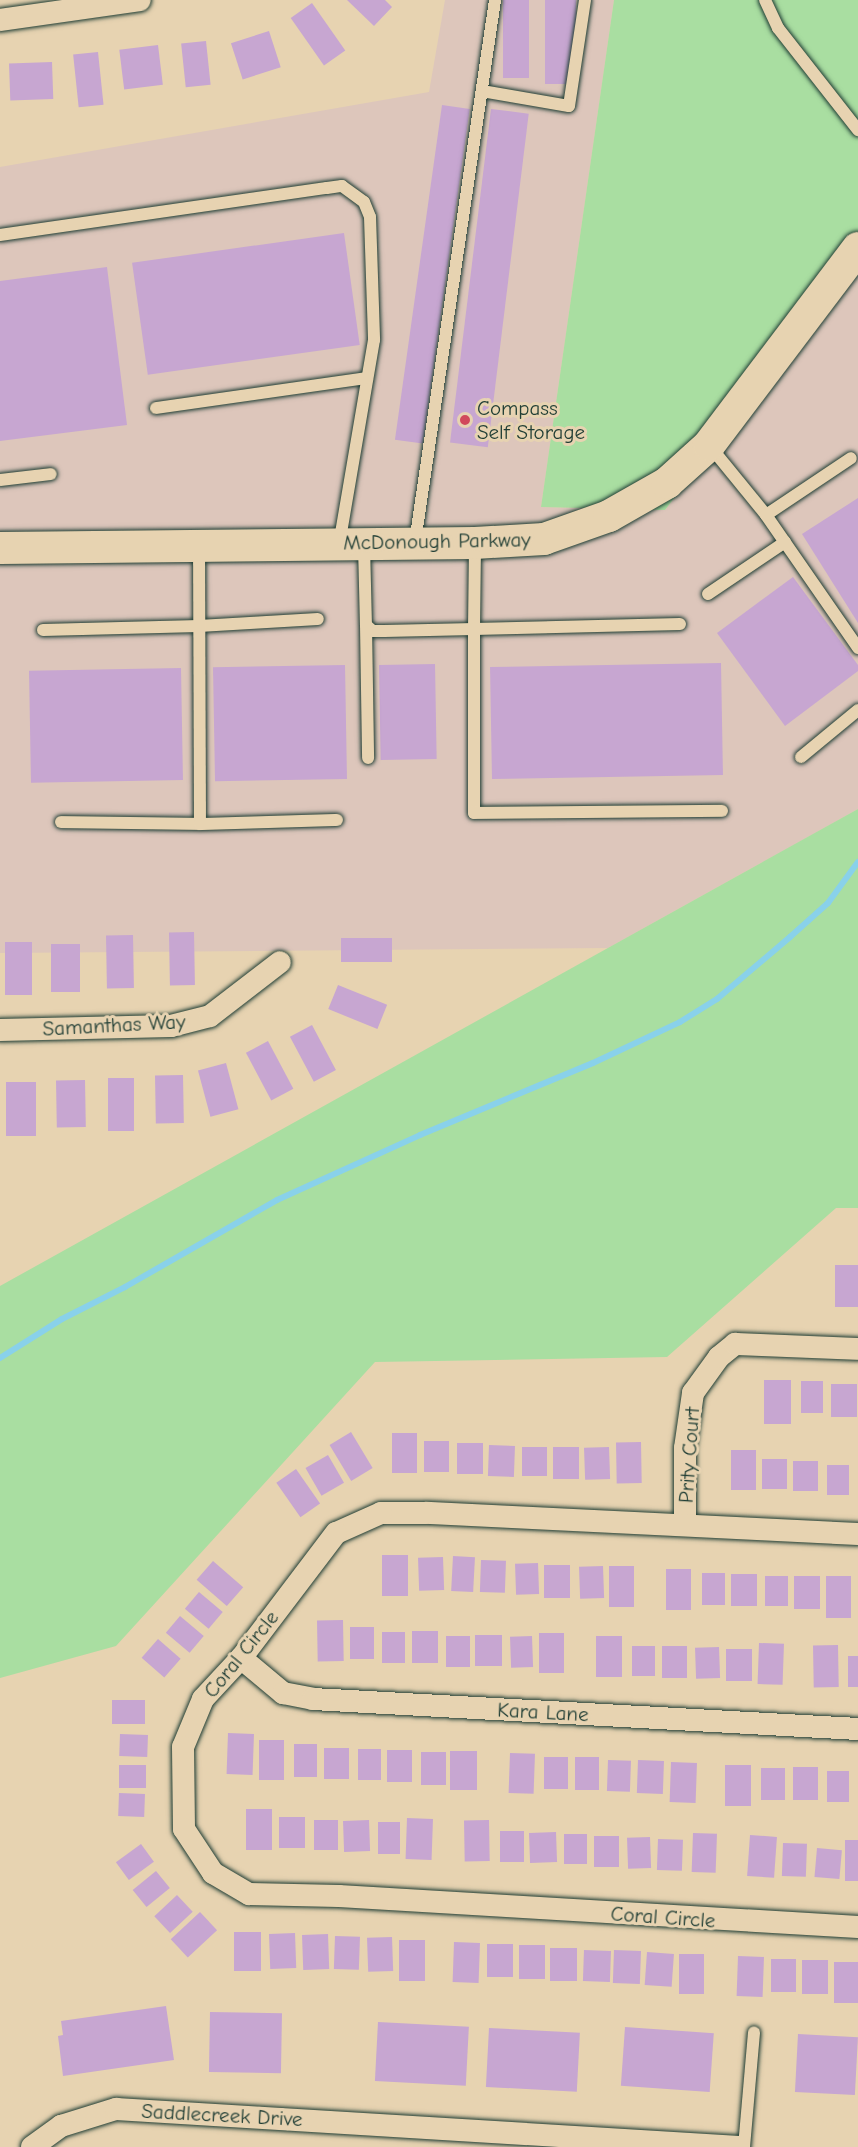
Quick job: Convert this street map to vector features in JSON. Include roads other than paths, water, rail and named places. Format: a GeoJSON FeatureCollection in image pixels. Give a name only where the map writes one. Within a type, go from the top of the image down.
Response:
{"type":"FeatureCollection","features":[{"type":"Feature","properties":{"kind":"street"},"geometry":{"type":"LineString","coordinates":[[0,20],[83,4],[140,0]]}},
{"type":"Feature","properties":{"kind":"street","name":"McDonough Parkway"},"geometry":{"type":"LineString","coordinates":[[0,549],[475,543],[544,539],[609,516],[667,483],[709,444],[856,255]]}},
{"type":"Feature","properties":{"kind":"street","name":"Samanthas Way"},"geometry":{"type":"LineString","coordinates":[[0,1030],[171,1026],[200,1019],[210,1016],[280,962]]}},
{"type":"Feature","properties":{"kind":"street","name":"Prity Court"},"geometry":{"type":"LineString","coordinates":[[685,1525],[685,1448],[693,1393],[719,1358],[735,1344],[858,1349]]}},
{"type":"Feature","properties":{"kind":"street","name":"Coral Circle"},"geometry":{"type":"LineString","coordinates":[[858,1534],[426,1512],[381,1513],[336,1533],[241,1658],[203,1699],[183,1747],[184,1829],[213,1873],[249,1894],[339,1896],[858,1927]]}},
{"type":"Feature","properties":{"kind":"street","name":"Kara Lane"},"geometry":{"type":"LineString","coordinates":[[241,1658],[283,1693],[313,1699],[858,1729]]}},
{"type":"Feature","properties":{"kind":"street","name":"Saddlecreek Drive"},"geometry":{"type":"LineString","coordinates":[[32,2147],[61,2126],[116,2109],[421,2138],[739,2147]]}},
{"type":"Feature","properties":{"kind":"lane"},"geometry":{"type":"LineString","coordinates":[[415,543],[495,0]]}},
{"type":"Feature","properties":{"kind":"lane"},"geometry":{"type":"LineString","coordinates":[[482,91],[569,106],[585,0]]}},
{"type":"Feature","properties":{"kind":"lane"},"geometry":{"type":"LineString","coordinates":[[765,0],[778,28],[858,130]]}},
{"type":"Feature","properties":{"kind":"lane"},"geometry":{"type":"LineString","coordinates":[[0,235],[342,186],[364,202],[370,217],[374,340],[367,378],[351,544],[366,625],[368,758]]}},
{"type":"Feature","properties":{"kind":"lane"},"geometry":{"type":"LineString","coordinates":[[156,408],[367,378]]}},
{"type":"Feature","properties":{"kind":"lane"},"geometry":{"type":"LineString","coordinates":[[709,444],[766,515],[858,648]]}},
{"type":"Feature","properties":{"kind":"lane"},"geometry":{"type":"LineString","coordinates":[[766,515],[850,458]]}},
{"type":"Feature","properties":{"kind":"lane"},"geometry":{"type":"LineString","coordinates":[[0,480],[51,474]]}},
{"type":"Feature","properties":{"kind":"lane"},"geometry":{"type":"LineString","coordinates":[[708,594],[784,542]]}},
{"type":"Feature","properties":{"kind":"lane"},"geometry":{"type":"LineString","coordinates":[[475,543],[474,813],[722,811]]}},
{"type":"Feature","properties":{"kind":"lane"},"geometry":{"type":"LineString","coordinates":[[199,545],[200,824]]}},
{"type":"Feature","properties":{"kind":"lane"},"geometry":{"type":"LineString","coordinates":[[43,630],[199,626],[318,619]]}},
{"type":"Feature","properties":{"kind":"lane"},"geometry":{"type":"LineString","coordinates":[[366,625],[373,631],[384,631],[680,624]]}},
{"type":"Feature","properties":{"kind":"lane"},"geometry":{"type":"LineString","coordinates":[[801,757],[858,710]]}},
{"type":"Feature","properties":{"kind":"lane"},"geometry":{"type":"LineString","coordinates":[[60,822],[200,824],[337,820]]}},
{"type":"Feature","properties":{"kind":"lane"},"geometry":{"type":"LineString","coordinates":[[744,2147],[754,2032]]}},
{"type":"Feature","properties":{"kind":"waterway"},"geometry":{"type":"LineString","coordinates":[[0,1358],[62,1319],[125,1287],[277,1200],[420,1135],[593,1063],[680,1022],[717,999],[828,903],[858,862]]}},
{"type":"Feature","properties":{"kind":"place","name":"Compass Self Storage"},"geometry":{"type":"Point","coordinates":[465,420]}}]}
